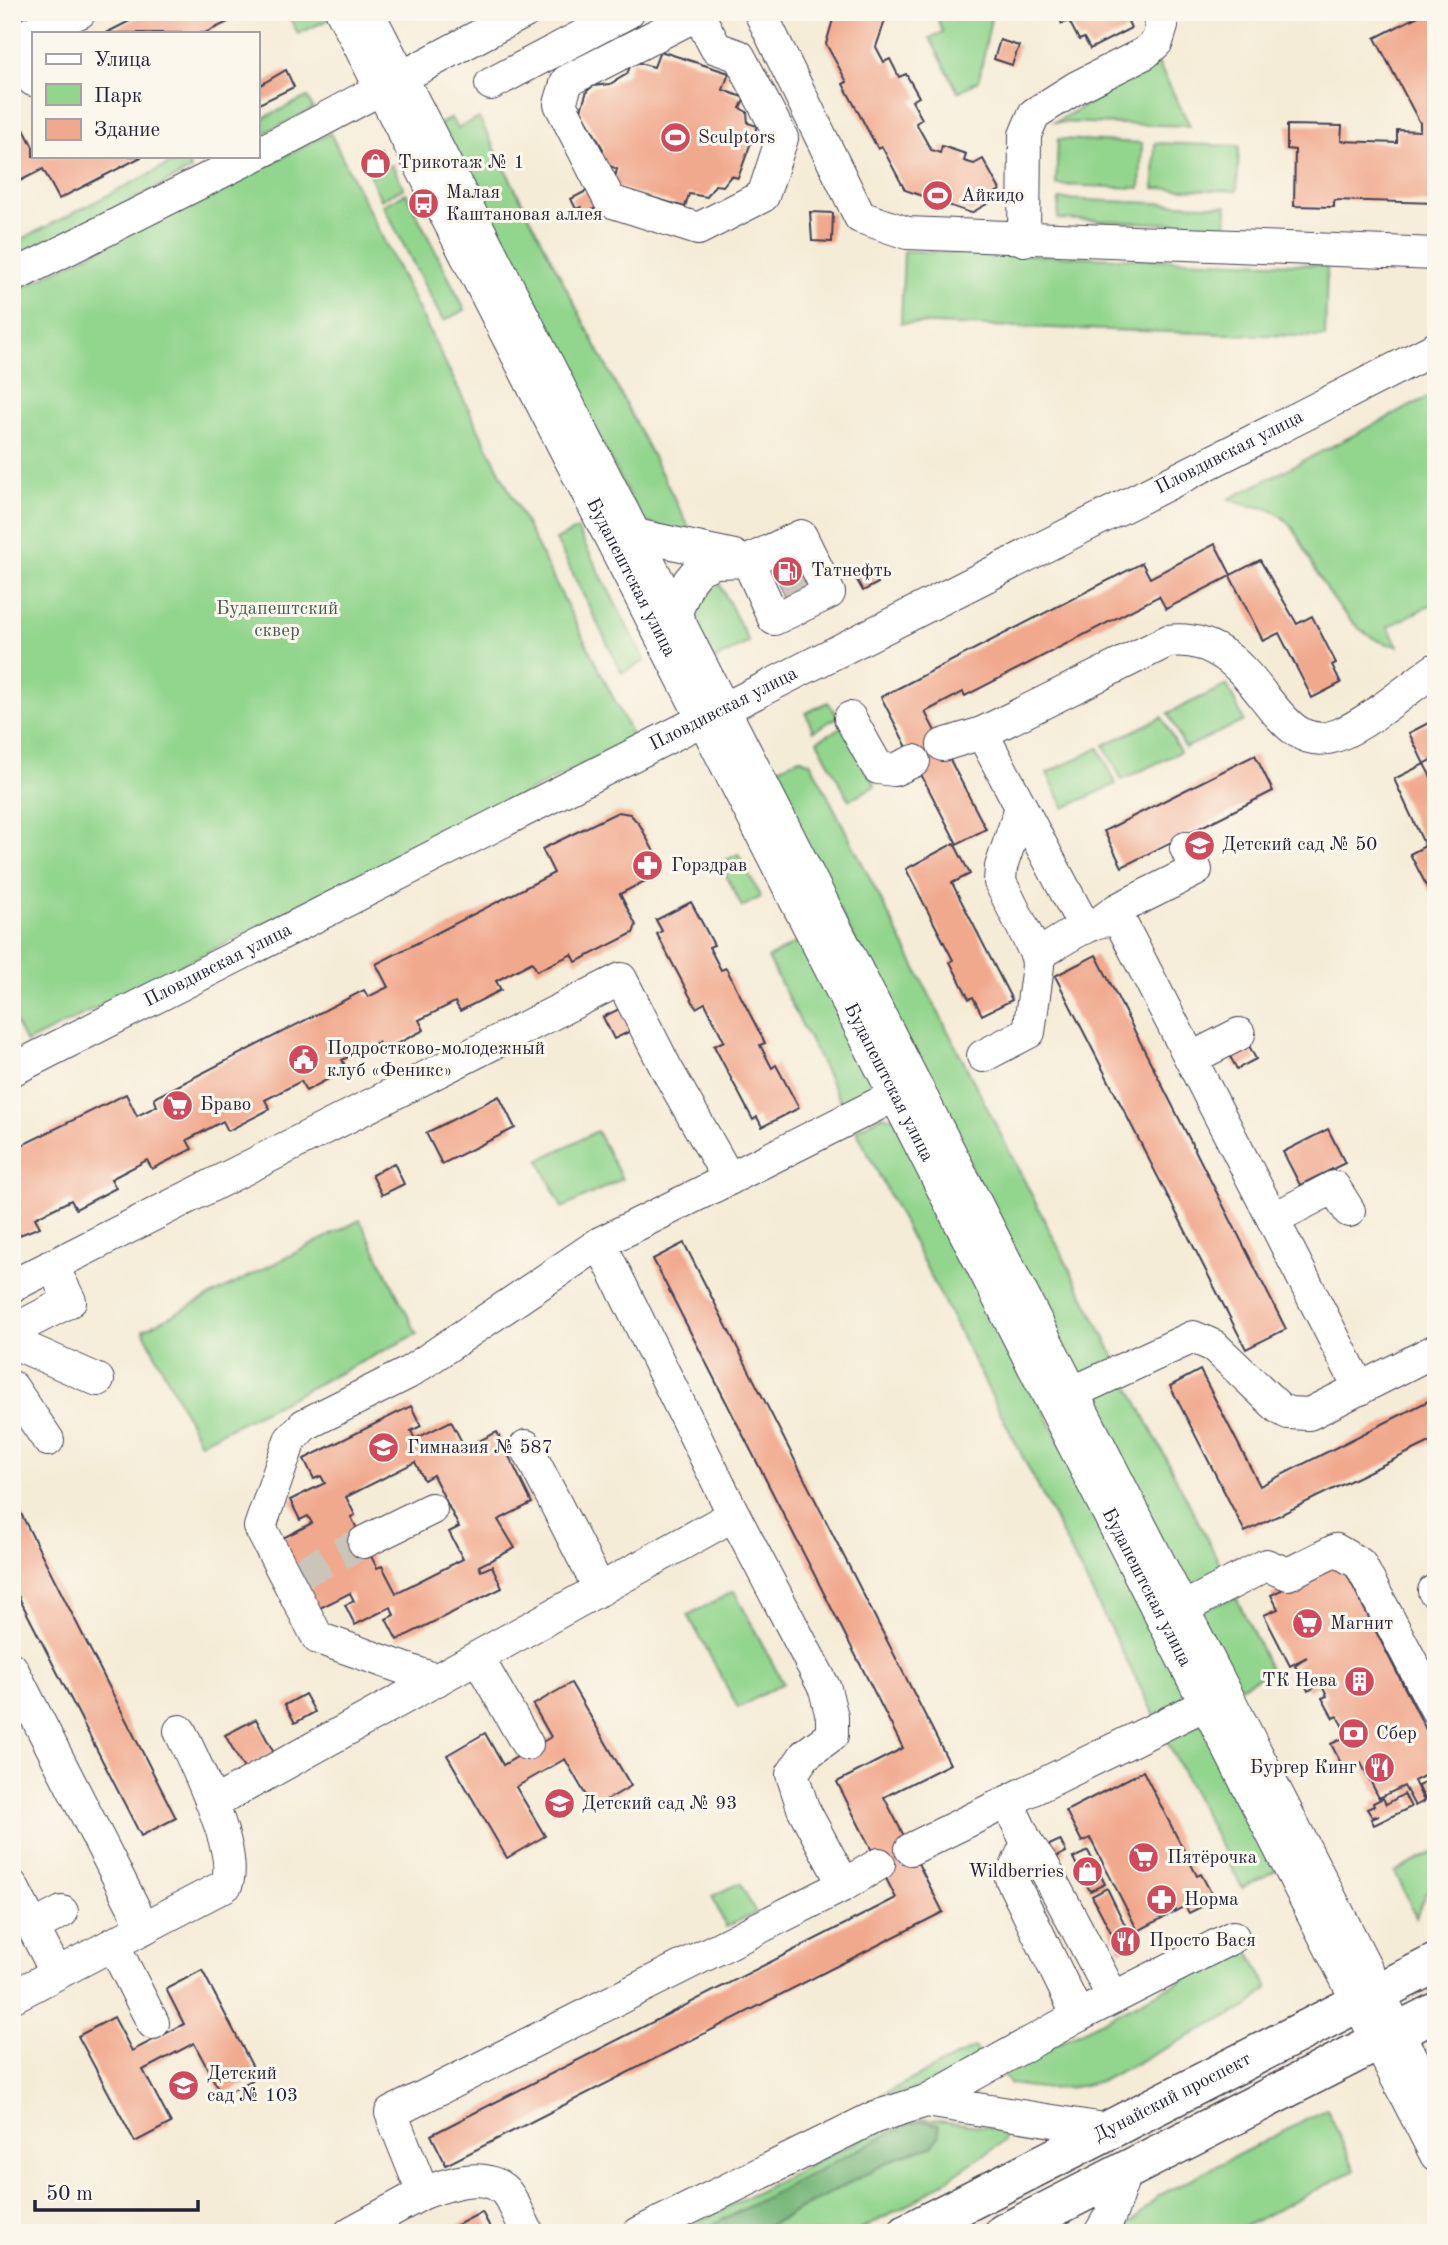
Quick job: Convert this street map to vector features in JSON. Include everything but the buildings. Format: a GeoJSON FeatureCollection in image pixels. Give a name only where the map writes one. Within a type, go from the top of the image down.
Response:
{"type":"FeatureCollection","features":[{"type":"Feature","properties":{"kind":"main road","name":"Дунайский проспект"},"geometry":{"type":"LineString","coordinates":[[907,2233],[1436,1963]]}},
{"type":"Feature","properties":{"kind":"main road"},"geometry":{"type":"LineString","coordinates":[[1004,2233],[1436,2012]]}},
{"type":"Feature","properties":{"kind":"street"},"geometry":{"type":"LineString","coordinates":[[53,29],[80,12]]}},
{"type":"Feature","properties":{"kind":"street","name":"Будапештская улица"},"geometry":{"type":"LineString","coordinates":[[342,12],[392,84],[635,535],[675,615],[714,715]]}},
{"type":"Feature","properties":{"kind":"street","name":"Будапештская улица"},"geometry":{"type":"LineString","coordinates":[[368,12],[392,84],[1369,1997],[1389,2037],[1436,2155]]}},
{"type":"Feature","properties":{"kind":"street"},"geometry":{"type":"LineString","coordinates":[[259,153],[525,12]]}},
{"type":"Feature","properties":{"kind":"street"},"geometry":{"type":"LineString","coordinates":[[491,83],[628,12]]}},
{"type":"Feature","properties":{"kind":"street"},"geometry":{"type":"LineString","coordinates":[[760,12],[860,216],[907,233],[1024,240],[1262,234],[1436,254]]}},
{"type":"Feature","properties":{"kind":"street"},"geometry":{"type":"LineString","coordinates":[[1024,240],[1025,135],[1034,114],[1077,87],[1145,53],[1157,42],[1162,26],[1157,12]]}},
{"type":"Feature","properties":{"kind":"street"},"geometry":{"type":"LineString","coordinates":[[698,13],[716,48],[739,55],[782,138],[763,196],[698,229],[610,201],[560,104],[567,81],[698,13]]}},
{"type":"Feature","properties":{"kind":"street"},"geometry":{"type":"LineString","coordinates":[[32,35],[13,41],[32,78]]}},
{"type":"Feature","properties":{"kind":"street"},"geometry":{"type":"LineString","coordinates":[[12,277],[202,167],[242,158]]}},
{"type":"Feature","properties":{"kind":"street","name":"Пловдивская улица"},"geometry":{"type":"LineString","coordinates":[[12,1070],[1436,348]]}},
{"type":"Feature","properties":{"kind":"street"},"geometry":{"type":"LineString","coordinates":[[635,535],[786,576],[715,562],[699,569],[689,581],[675,615]]}},
{"type":"Feature","properties":{"kind":"street"},"geometry":{"type":"LineString","coordinates":[[943,745],[982,733],[1168,641],[1195,640],[1217,648],[1237,663],[1286,723],[1302,734],[1320,739],[1349,730],[1436,669]]}},
{"type":"Feature","properties":{"kind":"street"},"geometry":{"type":"LineString","coordinates":[[850,718],[878,768],[894,770],[914,761]]}},
{"type":"Feature","properties":{"kind":"street"},"geometry":{"type":"LineString","coordinates":[[982,733],[1021,808],[1094,924]]}},
{"type":"Feature","properties":{"kind":"street"},"geometry":{"type":"LineString","coordinates":[[983,1056],[1029,1032],[1037,956],[1000,882],[1001,867],[1021,808]]}},
{"type":"Feature","properties":{"kind":"street"},"geometry":{"type":"LineString","coordinates":[[1037,956],[1118,909],[1196,870],[1186,848]]}},
{"type":"Feature","properties":{"kind":"street"},"geometry":{"type":"LineString","coordinates":[[1094,924],[1116,920],[1122,925],[1360,1389]]}},
{"type":"Feature","properties":{"kind":"street"},"geometry":{"type":"LineString","coordinates":[[12,1286],[621,979],[666,1068],[729,1179]]}},
{"type":"Feature","properties":{"kind":"street"},"geometry":{"type":"LineString","coordinates":[[1192,1058],[1239,1034]]}},
{"type":"Feature","properties":{"kind":"street"},"geometry":{"type":"LineString","coordinates":[[437,1681],[318,1638],[292,1577],[260,1527],[275,1477],[290,1440],[304,1425],[408,1373],[600,1243],[905,1090]]}},
{"type":"Feature","properties":{"kind":"street"},"geometry":{"type":"LineString","coordinates":[[1273,1219],[1334,1187],[1349,1211]]}},
{"type":"Feature","properties":{"kind":"street"},"geometry":{"type":"LineString","coordinates":[[600,1243],[734,1516],[825,1689],[832,1717],[832,1735],[805,1755],[792,1774],[803,1808],[844,1885]]}},
{"type":"Feature","properties":{"kind":"street"},"geometry":{"type":"LineString","coordinates":[[12,1331],[70,1301],[52,1265]]}},
{"type":"Feature","properties":{"kind":"street"},"geometry":{"type":"LineString","coordinates":[[1062,1397],[1193,1337],[1214,1346],[1279,1408],[1288,1413],[1310,1414],[1436,1350]]}},
{"type":"Feature","properties":{"kind":"street"},"geometry":{"type":"LineString","coordinates":[[12,1342],[97,1380]]}},
{"type":"Feature","properties":{"kind":"street"},"geometry":{"type":"LineString","coordinates":[[12,1387],[48,1440]]}},
{"type":"Feature","properties":{"kind":"street"},"geometry":{"type":"LineString","coordinates":[[526,1446],[600,1590]]}},
{"type":"Feature","properties":{"kind":"street"},"geometry":{"type":"LineString","coordinates":[[364,1542],[431,1508]]}},
{"type":"Feature","properties":{"kind":"street"},"geometry":{"type":"LineString","coordinates":[[214,1803],[734,1516]]}},
{"type":"Feature","properties":{"kind":"street"},"geometry":{"type":"LineString","coordinates":[[1172,1614],[1266,1565],[1288,1574],[1336,1550],[1360,1564],[1436,1709]]}},
{"type":"Feature","properties":{"kind":"street","name":"Будапештская улица"},"geometry":{"type":"LineString","coordinates":[[1172,1614],[1206,1704],[1369,1997]]}},
{"type":"Feature","properties":{"kind":"street"},"geometry":{"type":"LineString","coordinates":[[478,1658],[527,1744]]}},
{"type":"Feature","properties":{"kind":"street"},"geometry":{"type":"LineString","coordinates":[[12,1669],[144,1928]]}},
{"type":"Feature","properties":{"kind":"street"},"geometry":{"type":"LineString","coordinates":[[911,1849],[1206,1704]]}},
{"type":"Feature","properties":{"kind":"street"},"geometry":{"type":"LineString","coordinates":[[12,1997],[226,1885],[232,1874],[231,1859],[217,1823],[214,1803],[180,1731]]}},
{"type":"Feature","properties":{"kind":"street"},"geometry":{"type":"LineString","coordinates":[[1008,1803],[1027,1843],[1043,1865],[1113,1997]]}},
{"type":"Feature","properties":{"kind":"street"},"geometry":{"type":"LineString","coordinates":[[1027,1843],[1011,1878],[1078,2015]]}},
{"type":"Feature","properties":{"kind":"street"},"geometry":{"type":"LineString","coordinates":[[423,2193],[391,2113],[844,1885],[879,1864]]}},
{"type":"Feature","properties":{"kind":"street"},"geometry":{"type":"LineString","coordinates":[[12,1886],[56,1972]]}},
{"type":"Feature","properties":{"kind":"street"},"geometry":{"type":"LineString","coordinates":[[33,1927],[62,1912]]}},
{"type":"Feature","properties":{"kind":"street"},"geometry":{"type":"LineString","coordinates":[[639,2233],[875,2117],[926,2101],[1078,2015],[1233,1937]]}},
{"type":"Feature","properties":{"kind":"street"},"geometry":{"type":"LineString","coordinates":[[113,1944],[153,2023]]}},
{"type":"Feature","properties":{"kind":"street","name":"Будапештская улица"},"geometry":{"type":"LineString","coordinates":[[1389,2037],[1436,2105]]}},
{"type":"Feature","properties":{"kind":"street"},"geometry":{"type":"LineString","coordinates":[[926,2101],[1110,2130]]}},
{"type":"Feature","properties":{"kind":"street"},"geometry":{"type":"LineString","coordinates":[[1100,2233],[1110,2216],[1126,2170]]}},
{"type":"Feature","properties":{"kind":"street"},"geometry":{"type":"LineString","coordinates":[[350,2233],[423,2193],[449,2184],[484,2181],[503,2190],[528,2233]]}},
{"type":"Feature","properties":{"kind":"green space"},"geometry":{"type":"Polygon","coordinates":[[[287,12],[329,12],[332,18],[298,34],[287,12]]]}},
{"type":"Feature","properties":{"kind":"green space"},"geometry":{"type":"Polygon","coordinates":[[[948,12],[988,12],[991,18],[979,80],[958,92],[930,38],[943,32],[937,18],[948,12]]]}},
{"type":"Feature","properties":{"kind":"green space"},"geometry":{"type":"Polygon","coordinates":[[[1157,61],[1190,126],[1055,122],[1103,96],[1101,90],[1157,61]]]}},
{"type":"Feature","properties":{"kind":"green space"},"geometry":{"type":"Polygon","coordinates":[[[307,97],[313,109],[259,136],[259,120],[307,97]]]}},
{"type":"Feature","properties":{"kind":"green space"},"geometry":{"type":"Polygon","coordinates":[[[451,118],[457,128],[479,118],[694,537],[642,521],[438,125],[451,118]]]}},
{"type":"Feature","properties":{"kind":"green space","name":"Будапештский сквер"},"geometry":{"type":"Polygon","coordinates":[[[330,133],[634,739],[26,1043],[12,1016],[12,293],[330,133]]]}},
{"type":"Feature","properties":{"kind":"green space"},"geometry":{"type":"Polygon","coordinates":[[[1058,139],[1142,143],[1140,188],[1056,185],[1058,139]]]}},
{"type":"Feature","properties":{"kind":"green space"},"geometry":{"type":"Polygon","coordinates":[[[1155,143],[1239,146],[1237,191],[1154,188],[1155,143]]]}},
{"type":"Feature","properties":{"kind":"green space"},"geometry":{"type":"Polygon","coordinates":[[[181,158],[186,158],[191,170],[13,260],[12,244],[181,158]]]}},
{"type":"Feature","properties":{"kind":"green space"},"geometry":{"type":"Polygon","coordinates":[[[392,165],[404,188],[381,200],[370,176],[392,165]]]}},
{"type":"Feature","properties":{"kind":"green space"},"geometry":{"type":"Polygon","coordinates":[[[406,193],[465,310],[443,321],[383,205],[406,193]]]}},
{"type":"Feature","properties":{"kind":"green space"},"geometry":{"type":"Polygon","coordinates":[[[1059,199],[1227,206],[1226,226],[1058,219],[1059,199]]]}},
{"type":"Feature","properties":{"kind":"green space"},"geometry":{"type":"Polygon","coordinates":[[[904,251],[1327,265],[1325,337],[901,323],[904,251]]]}},
{"type":"Feature","properties":{"kind":"green space"},"geometry":{"type":"Polygon","coordinates":[[[1436,393],[1436,602],[1388,627],[1398,646],[1369,636],[1345,614],[1325,587],[1291,526],[1282,517],[1267,509],[1229,499],[1436,393]]]}},
{"type":"Feature","properties":{"kind":"green space"},"geometry":{"type":"Polygon","coordinates":[[[577,529],[645,661],[622,673],[556,540],[577,529]]]}},
{"type":"Feature","properties":{"kind":"green space"},"geometry":{"type":"Polygon","coordinates":[[[714,573],[749,642],[713,661],[692,622],[689,603],[714,573]]]}},
{"type":"Feature","properties":{"kind":"green space"},"geometry":{"type":"Polygon","coordinates":[[[1227,685],[1244,721],[1185,748],[1168,713],[1227,685]]]}},
{"type":"Feature","properties":{"kind":"green space"},"geometry":{"type":"Polygon","coordinates":[[[828,702],[838,717],[813,731],[806,713],[828,702]]]}},
{"type":"Feature","properties":{"kind":"green space"},"geometry":{"type":"Polygon","coordinates":[[[1162,717],[1180,752],[1122,780],[1104,745],[1162,717]]]}},
{"type":"Feature","properties":{"kind":"green space"},"geometry":{"type":"Polygon","coordinates":[[[844,726],[875,786],[849,800],[817,741],[844,726]]]}},
{"type":"Feature","properties":{"kind":"green space"},"geometry":{"type":"Polygon","coordinates":[[[1099,748],[1116,784],[1064,808],[1047,773],[1099,748]]]}},
{"type":"Feature","properties":{"kind":"green space"},"geometry":{"type":"Polygon","coordinates":[[[799,758],[811,763],[1117,1362],[1079,1379],[769,773],[799,758]]]}},
{"type":"Feature","properties":{"kind":"green space"},"geometry":{"type":"Polygon","coordinates":[[[738,854],[761,897],[742,907],[720,863],[738,854]]]}},
{"type":"Feature","properties":{"kind":"green space"},"geometry":{"type":"Polygon","coordinates":[[[803,939],[880,1091],[846,1112],[768,958],[803,939]]]}},
{"type":"Feature","properties":{"kind":"green space"},"geometry":{"type":"Polygon","coordinates":[[[882,1116],[894,1117],[1189,1696],[1156,1718],[856,1130],[882,1116]]]}},
{"type":"Feature","properties":{"kind":"green space"},"geometry":{"type":"Polygon","coordinates":[[[597,1131],[622,1179],[562,1208],[539,1160],[597,1131]]]}},
{"type":"Feature","properties":{"kind":"green space"},"geometry":{"type":"Polygon","coordinates":[[[360,1220],[417,1334],[200,1443],[143,1330],[360,1220]]]}},
{"type":"Feature","properties":{"kind":"green space"},"geometry":{"type":"Polygon","coordinates":[[[1125,1378],[1226,1576],[1190,1595],[1088,1396],[1125,1378]]]}},
{"type":"Feature","properties":{"kind":"green space"},"geometry":{"type":"Polygon","coordinates":[[[734,1591],[783,1683],[738,1708],[688,1615],[734,1591]]]}},
{"type":"Feature","properties":{"kind":"green space"},"geometry":{"type":"Polygon","coordinates":[[[1236,1597],[1271,1671],[1238,1688],[1198,1611],[1236,1597]]]}},
{"type":"Feature","properties":{"kind":"green space"},"geometry":{"type":"Polygon","coordinates":[[[1201,1719],[1278,1869],[1242,1888],[1164,1736],[1201,1719]]]}},
{"type":"Feature","properties":{"kind":"green space"},"geometry":{"type":"Polygon","coordinates":[[[1436,1851],[1436,1868],[1416,1917],[1395,1872],[1436,1851]]]}},
{"type":"Feature","properties":{"kind":"green space"},"geometry":{"type":"Polygon","coordinates":[[[740,1883],[756,1913],[726,1927],[712,1896],[740,1883]]]}},
{"type":"Feature","properties":{"kind":"green space"},"geometry":{"type":"Polygon","coordinates":[[[1247,1947],[1268,1988],[1249,2006],[1091,2084],[1057,2088],[1023,2086],[1011,2084],[1002,2072],[1247,1947]]]}},
{"type":"Feature","properties":{"kind":"green space"},"geometry":{"type":"Polygon","coordinates":[[[975,2047],[981,2058],[920,2088],[870,2101],[975,2047]]]}},
{"type":"Feature","properties":{"kind":"green space"},"geometry":{"type":"Polygon","coordinates":[[[1327,2109],[1355,2170],[1232,2233],[1122,2233],[1158,2196],[1327,2109]]]}},
{"type":"Feature","properties":{"kind":"green space"},"geometry":{"type":"Polygon","coordinates":[[[916,2118],[996,2128],[1004,2134],[1004,2141],[912,2203],[854,2233],[676,2233],[890,2125],[916,2118]]]}},
{"type":"Feature","properties":{"kind":"green space"},"geometry":{"type":"Polygon","coordinates":[[[923,2121],[938,2125],[939,2136],[932,2146],[898,2157],[755,2233],[697,2233],[908,2124],[923,2121]]]}},
{"type":"Feature","properties":{"kind":"tunnel"},"geometry":{"type":"LineString","coordinates":[[785,595],[808,584]]}},
{"type":"Feature","properties":{"kind":"tunnel"},"geometry":{"type":"LineString","coordinates":[[297,1575],[364,1542]]}},
{"type":"Feature","properties":{"kind":"place","name":"Sculptors"},"geometry":{"type":"Point","coordinates":[675,138]}},
{"type":"Feature","properties":{"kind":"place","name":"Трикотаж № 1"},"geometry":{"type":"Point","coordinates":[375,163]}},
{"type":"Feature","properties":{"kind":"place","name":"Айкидо"},"geometry":{"type":"Point","coordinates":[938,196]}},
{"type":"Feature","properties":{"kind":"place","name":"Малая Каштановая аллея"},"geometry":{"type":"Point","coordinates":[423,204]}},
{"type":"Feature","properties":{"kind":"place","name":"Татнефть"},"geometry":{"type":"Point","coordinates":[788,571]}},
{"type":"Feature","properties":{"kind":"place","name":"Детский сад № 50"},"geometry":{"type":"Point","coordinates":[1199,845]}},
{"type":"Feature","properties":{"kind":"place","name":"Горздрав"},"geometry":{"type":"Point","coordinates":[648,866]}},
{"type":"Feature","properties":{"kind":"place","name":"Подростково-молодежный клуб «Феникс»"},"geometry":{"type":"Point","coordinates":[304,1060]}},
{"type":"Feature","properties":{"kind":"place","name":"Браво"},"geometry":{"type":"Point","coordinates":[177,1105]}},
{"type":"Feature","properties":{"kind":"place","name":"Гимназия № 587"},"geometry":{"type":"Point","coordinates":[384,1448]}},
{"type":"Feature","properties":{"kind":"place","name":"Магнит"},"geometry":{"type":"Point","coordinates":[1307,1624]}},
{"type":"Feature","properties":{"kind":"place","name":"ТК Нева"},"geometry":{"type":"Point","coordinates":[1360,1681]}},
{"type":"Feature","properties":{"kind":"place","name":"Сбер"},"geometry":{"type":"Point","coordinates":[1353,1734]}},
{"type":"Feature","properties":{"kind":"place","name":"Бургер Кинг"},"geometry":{"type":"Point","coordinates":[1380,1768]}},
{"type":"Feature","properties":{"kind":"place","name":"Детский сад № 93"},"geometry":{"type":"Point","coordinates":[559,1804]}},
{"type":"Feature","properties":{"kind":"place","name":"Пятёрочка"},"geometry":{"type":"Point","coordinates":[1144,1858]}},
{"type":"Feature","properties":{"kind":"place","name":"Wildberries"},"geometry":{"type":"Point","coordinates":[1087,1872]}},
{"type":"Feature","properties":{"kind":"place","name":"Норма"},"geometry":{"type":"Point","coordinates":[1161,1900]}},
{"type":"Feature","properties":{"kind":"place","name":"Просто Вася"},"geometry":{"type":"Point","coordinates":[1126,1941]}},
{"type":"Feature","properties":{"kind":"place","name":"Детский сад № 103"},"geometry":{"type":"Point","coordinates":[184,2085]}}]}
